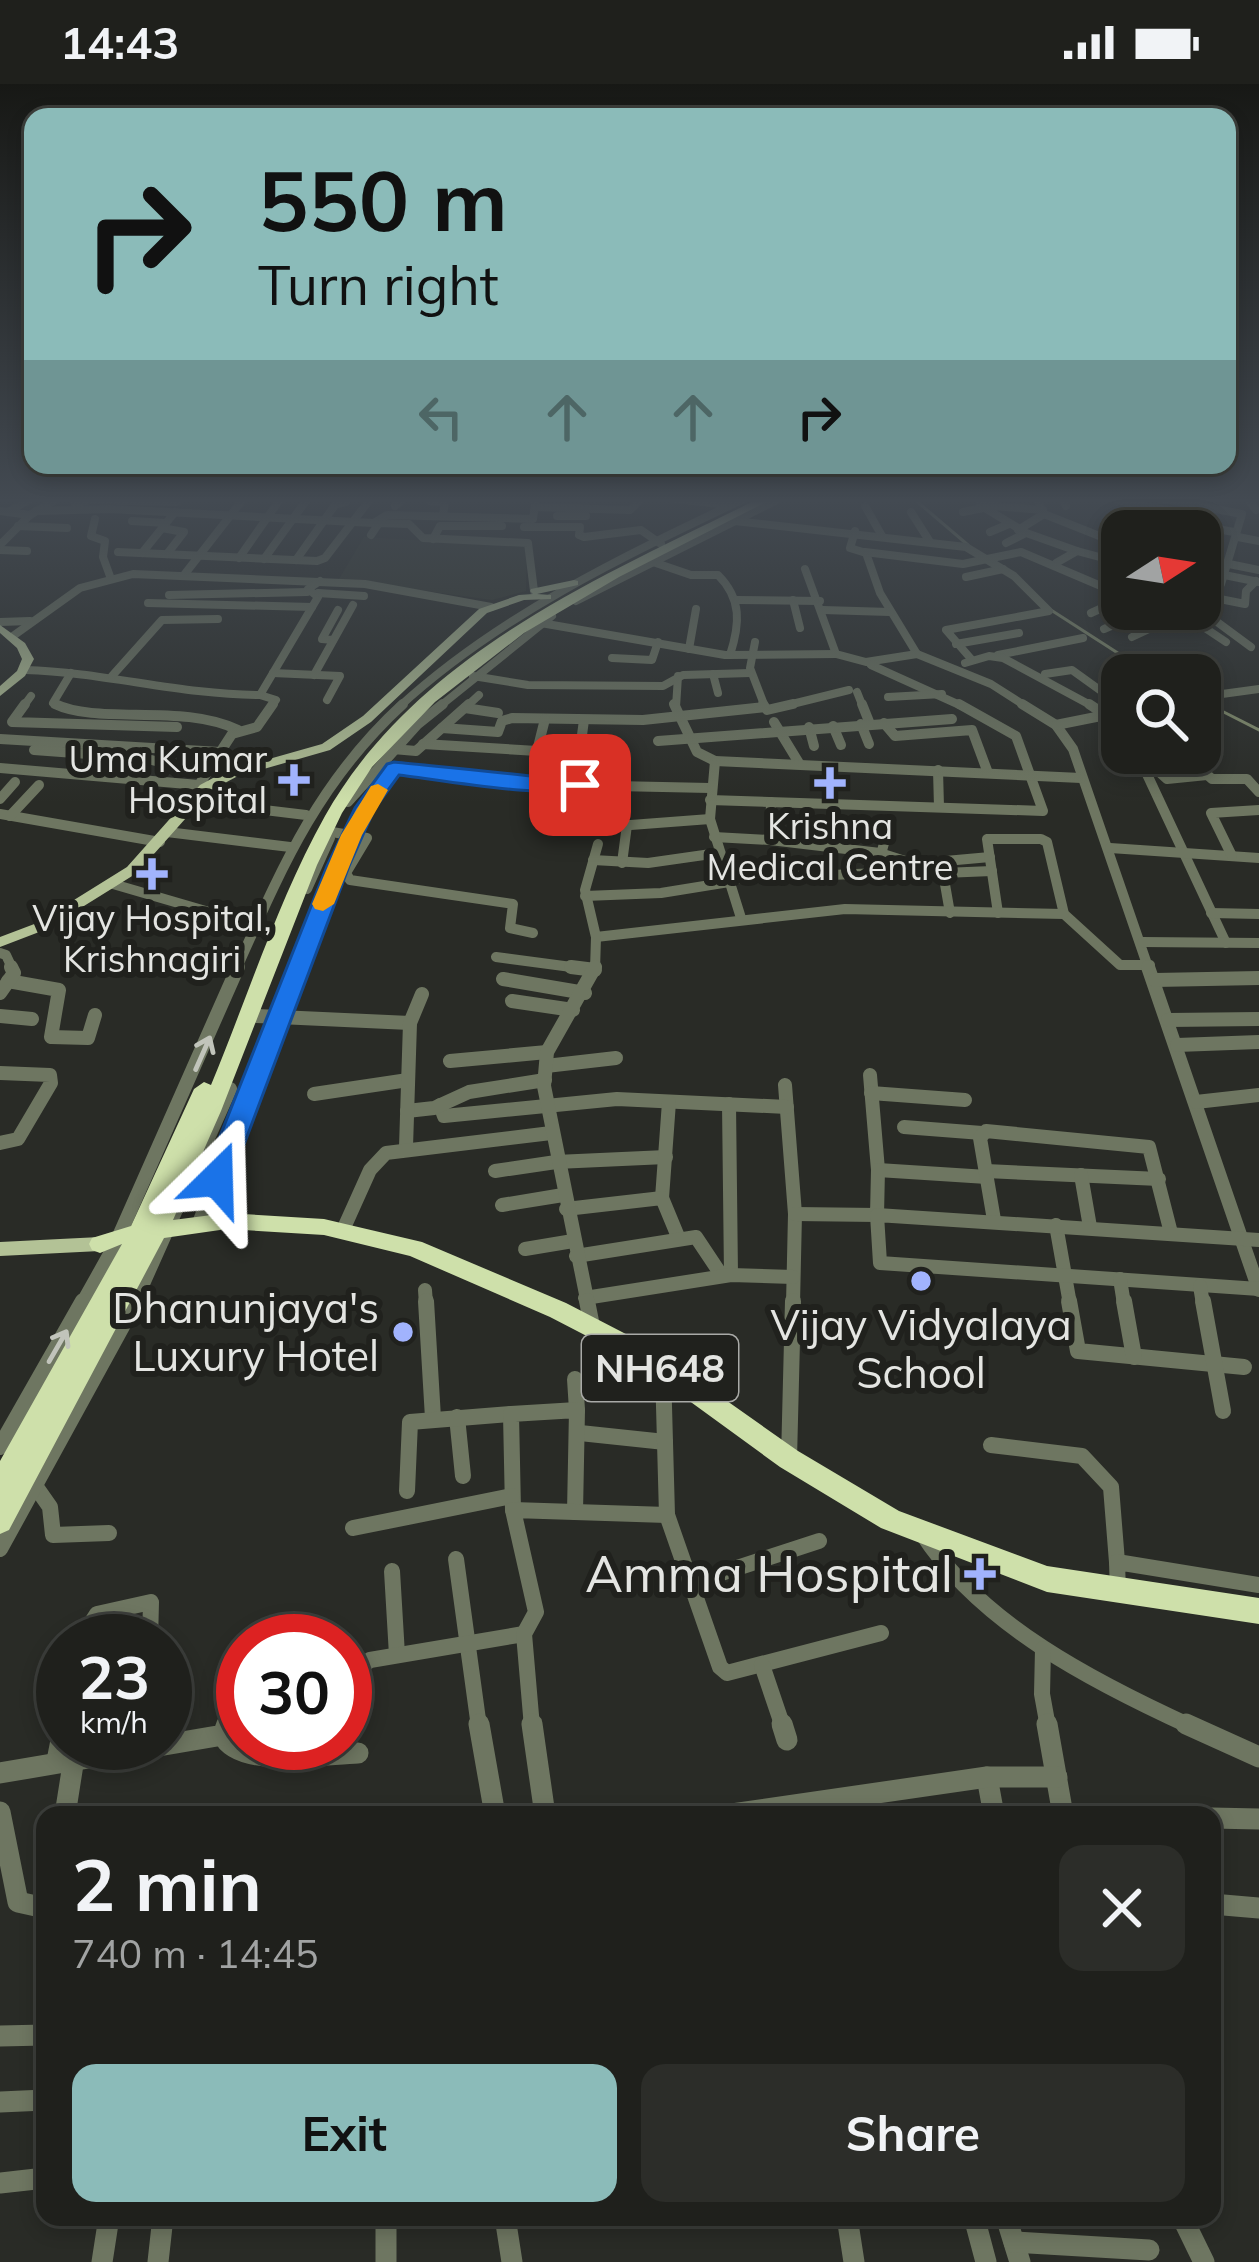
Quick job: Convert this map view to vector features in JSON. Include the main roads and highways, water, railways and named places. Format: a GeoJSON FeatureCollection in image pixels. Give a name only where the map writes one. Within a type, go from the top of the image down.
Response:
{"type":"FeatureCollection","features":[{"type":"Feature","properties":{"kind":"highway"},"geometry":{"type":"LineString","coordinates":[[295,893],[319,811],[358,760],[422,696],[551,600]]}},
{"type":"Feature","properties":{"kind":"highway"},"geometry":{"type":"LineString","coordinates":[[0,1485],[51,1414],[142,1266],[208,1117],[320,833],[344,791],[401,734],[543,611],[565,600]]}},
{"type":"Feature","properties":{"kind":"highway","name":"NH648"},"geometry":{"type":"LineString","coordinates":[[111,1242],[199,1223],[273,1222],[344,1230],[415,1248],[592,1326],[788,1459],[890,1520],[1047,1579],[1259,1611]]}},
{"type":"Feature","properties":{"kind":"highway","name":"NH648"},"geometry":{"type":"LineString","coordinates":[[172,1231],[338,1235],[437,1260]]}},
{"type":"Feature","properties":{"kind":"highway"},"geometry":{"type":"LineString","coordinates":[[0,1522],[51,1414]]}},
{"type":"Feature","properties":{"kind":"main road"},"geometry":{"type":"LineString","coordinates":[[0,942],[42,926],[113,884],[164,837],[203,782],[326,748],[367,719],[487,606],[517,600]]}},
{"type":"Feature","properties":{"kind":"main road"},"geometry":{"type":"LineString","coordinates":[[487,606],[518,600]]}},
{"type":"Feature","properties":{"kind":"main road"},"geometry":{"type":"LineString","coordinates":[[0,625],[25,648],[25,670],[0,688]]}},
{"type":"Feature","properties":{"kind":"main road"},"geometry":{"type":"LineString","coordinates":[[0,688],[15,663],[9,641],[13,636]]}},
{"type":"Feature","properties":{"kind":"main road"},"geometry":{"type":"LineString","coordinates":[[0,1250],[111,1242]]}},
{"type":"Feature","properties":{"kind":"waterway"},"geometry":{"type":"LineString","coordinates":[[1051,610],[1119,654]]}},
{"type":"Feature","properties":{"kind":"waterway"},"geometry":{"type":"LineString","coordinates":[[1221,711],[1259,730]]}},
{"type":"Feature","properties":{"kind":"place","name":"Uma Kumar Hospital"},"geometry":{"type":"Point","coordinates":[294,780]}},
{"type":"Feature","properties":{"kind":"place","name":"Krishna Medical Centre"},"geometry":{"type":"Point","coordinates":[830,783]}},
{"type":"Feature","properties":{"kind":"place","name":"Vijay Hospital, Krishnagiri"},"geometry":{"type":"Point","coordinates":[152,874]}},
{"type":"Feature","properties":{"kind":"place","name":"Vijay Vidyalaya School"},"geometry":{"type":"Point","coordinates":[921,1281]}},
{"type":"Feature","properties":{"kind":"place","name":"Dhanunjaya's Luxury Hotel"},"geometry":{"type":"Point","coordinates":[403,1332]}},
{"type":"Feature","properties":{"kind":"place","name":"Amma Hospital"},"geometry":{"type":"Point","coordinates":[980,1574]}}]}
